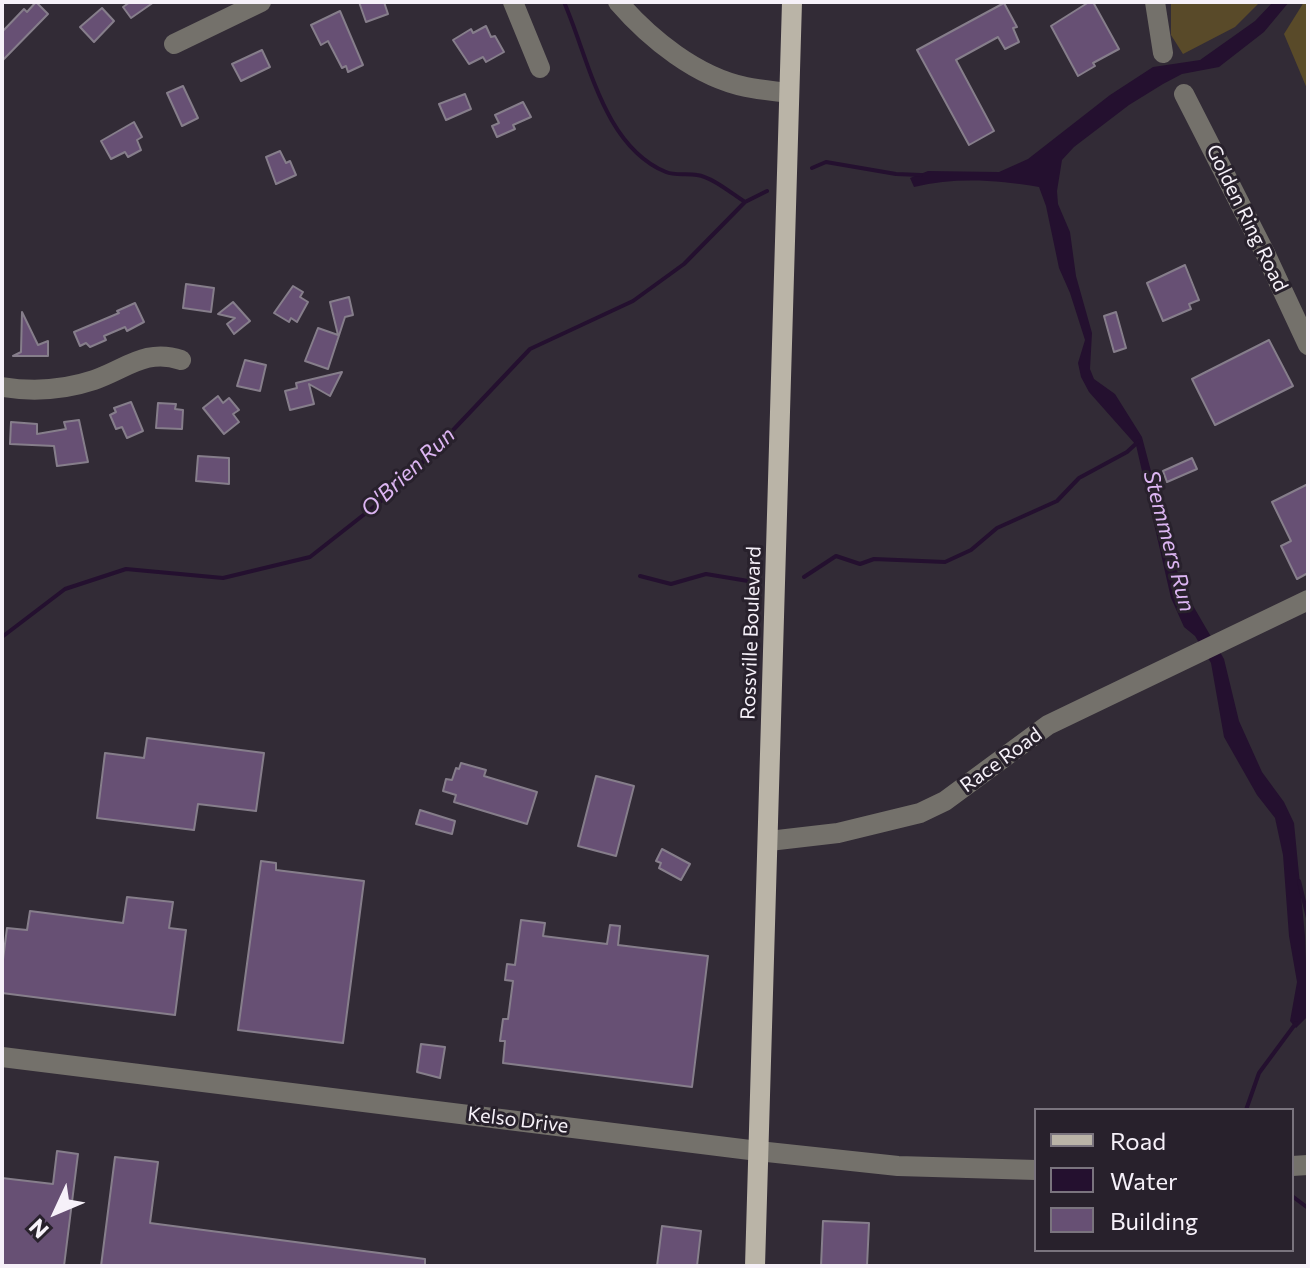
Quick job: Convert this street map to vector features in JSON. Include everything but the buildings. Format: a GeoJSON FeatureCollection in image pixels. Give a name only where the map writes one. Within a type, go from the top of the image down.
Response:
{"type":"FeatureCollection","features":[{"type":"Feature","properties":{"kind":"main road","name":"Rossville Boulevard"},"geometry":{"type":"LineString","coordinates":[[755,1266],[792,2]]}},
{"type":"Feature","properties":{"kind":"street"},"geometry":{"type":"LineString","coordinates":[[174,44],[261,2]]}},
{"type":"Feature","properties":{"kind":"street"},"geometry":{"type":"LineString","coordinates":[[513,2],[540,68]]}},
{"type":"Feature","properties":{"kind":"street"},"geometry":{"type":"LineString","coordinates":[[618,2],[640,25],[688,62],[743,87],[789,93]]}},
{"type":"Feature","properties":{"kind":"street"},"geometry":{"type":"LineString","coordinates":[[1155,2],[1163,53]]}},
{"type":"Feature","properties":{"kind":"street","name":"Golden Ring Road"},"geometry":{"type":"LineString","coordinates":[[1184,94],[1308,345]]}},
{"type":"Feature","properties":{"kind":"street"},"geometry":{"type":"LineString","coordinates":[[2,387],[53,389],[92,380],[151,355],[181,360]]}},
{"type":"Feature","properties":{"kind":"street","name":"Race Road"},"geometry":{"type":"LineString","coordinates":[[769,841],[838,833],[920,813],[945,801],[1048,725],[1308,600]]}},
{"type":"Feature","properties":{"kind":"street","name":"Kelso Drive"},"geometry":{"type":"LineString","coordinates":[[2,1057],[758,1151],[898,1166],[1034,1170]]}},
{"type":"Feature","properties":{"kind":"shaded area"},"geometry":{"type":"Polygon","coordinates":[[[1171,2],[1260,2],[1235,27],[1183,54],[1171,35],[1171,2]]]}},
{"type":"Feature","properties":{"kind":"shaded area"},"geometry":{"type":"Polygon","coordinates":[[[1304,2],[1308,2],[1308,91],[1284,34],[1304,2]]]}},
{"type":"Feature","properties":{"kind":"water"},"geometry":{"type":"Polygon","coordinates":[[[1273,2],[1289,2],[1264,32],[1219,67],[1182,74],[1163,84],[1129,105],[1074,147],[1062,160],[1057,191],[1058,204],[1070,232],[1076,276],[1092,333],[1090,369],[1094,379],[1115,394],[1142,437],[1181,585],[1224,659],[1239,721],[1262,772],[1284,802],[1294,823],[1305,936],[1308,1016],[1296,1028],[1290,1021],[1297,982],[1289,936],[1283,855],[1275,818],[1257,795],[1224,737],[1211,663],[1195,636],[1184,627],[1171,598],[1136,445],[1089,392],[1081,377],[1078,363],[1085,340],[1059,268],[1039,187],[976,181],[914,187],[910,178],[928,171],[999,172],[1028,159],[1110,95],[1153,67],[1200,60],[1255,21],[1273,2]]]}},
{"type":"Feature","properties":{"kind":"waterway"},"geometry":{"type":"LineString","coordinates":[[564,2],[601,99],[627,142],[645,160],[666,172],[703,176],[745,202]]}},
{"type":"Feature","properties":{"kind":"waterway","name":"O'Brien Run"},"geometry":{"type":"LineString","coordinates":[[812,168],[826,162],[921,175]]}},
{"type":"Feature","properties":{"kind":"waterway","name":"O'Brien Run"},"geometry":{"type":"LineString","coordinates":[[2,637],[65,589],[126,569],[223,578],[310,557],[399,487],[530,349],[633,301],[684,264],[745,202],[767,191]]}},
{"type":"Feature","properties":{"kind":"waterway"},"geometry":{"type":"LineString","coordinates":[[804,577],[836,556],[860,564],[874,559],[945,562],[971,550],[997,528],[1057,501],[1079,478],[1127,452],[1139,441]]}},
{"type":"Feature","properties":{"kind":"waterway"},"geometry":{"type":"LineString","coordinates":[[640,576],[671,584],[706,574],[754,582]]}},
{"type":"Feature","properties":{"kind":"waterway","name":"Stemmers Run"},"geometry":{"type":"LineString","coordinates":[[1299,881],[1308,918]]}},
{"type":"Feature","properties":{"kind":"waterway","name":"Stemmers Run"},"geometry":{"type":"LineString","coordinates":[[1247,1108],[1259,1073],[1296,1023]]}},
{"type":"Feature","properties":{"kind":"waterway","name":"Stemmers Run"},"geometry":{"type":"LineString","coordinates":[[1294,1198],[1308,1208]]}}]}
